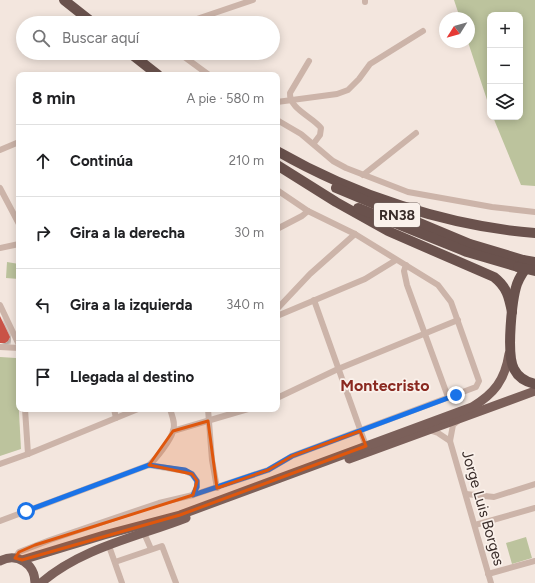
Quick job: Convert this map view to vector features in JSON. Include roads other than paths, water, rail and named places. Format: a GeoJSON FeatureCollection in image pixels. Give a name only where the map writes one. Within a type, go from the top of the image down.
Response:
{"type":"FeatureCollection","features":[{"type":"Feature","properties":{"kind":"highway"},"geometry":{"type":"LineString","coordinates":[[66,2],[84,16]]}},
{"type":"Feature","properties":{"kind":"highway"},"geometry":{"type":"LineString","coordinates":[[139,60],[154,72]]}},
{"type":"Feature","properties":{"kind":"highway"},"geometry":{"type":"LineString","coordinates":[[280,153],[335,182],[420,210],[491,228],[535,232]]}},
{"type":"Feature","properties":{"kind":"highway","name":"RN38"},"geometry":{"type":"LineString","coordinates":[[280,158],[315,178],[363,200],[535,271]]}},
{"type":"Feature","properties":{"kind":"highway"},"geometry":{"type":"LineString","coordinates":[[280,167],[336,202],[388,231],[494,277],[508,292],[512,312]]}},
{"type":"Feature","properties":{"kind":"highway","name":"RN38"},"geometry":{"type":"LineString","coordinates":[[280,167],[309,184],[359,208],[467,252],[520,264],[535,262]]}},
{"type":"Feature","properties":{"kind":"highway"},"geometry":{"type":"LineString","coordinates":[[535,257],[517,284],[512,312],[510,351],[516,373],[527,382],[535,384]]}},
{"type":"Feature","properties":{"kind":"main road"},"geometry":{"type":"LineString","coordinates":[[1,559],[18,559],[180,515],[472,407],[483,401],[497,388],[504,377],[510,351]]}},
{"type":"Feature","properties":{"kind":"main road"},"geometry":{"type":"LineString","coordinates":[[41,583],[76,558],[459,420],[535,391]]}},
{"type":"Feature","properties":{"kind":"main road"},"geometry":{"type":"LineString","coordinates":[[18,559],[32,569],[35,583]]}},
{"type":"Feature","properties":{"kind":"street"},"geometry":{"type":"LineString","coordinates":[[206,16],[253,0]]}},
{"type":"Feature","properties":{"kind":"street"},"geometry":{"type":"LineString","coordinates":[[280,102],[337,94],[348,90],[370,64],[423,31]]}},
{"type":"Feature","properties":{"kind":"street"},"geometry":{"type":"LineString","coordinates":[[189,60],[205,72]]}},
{"type":"Feature","properties":{"kind":"street"},"geometry":{"type":"LineString","coordinates":[[309,61],[290,93],[291,101],[321,128],[320,136],[314,143]]}},
{"type":"Feature","properties":{"kind":"street"},"geometry":{"type":"LineString","coordinates":[[280,122],[314,143],[333,161],[363,175],[408,192],[492,207],[535,212]]}},
{"type":"Feature","properties":{"kind":"street"},"geometry":{"type":"LineString","coordinates":[[363,175],[416,133]]}},
{"type":"Feature","properties":{"kind":"street"},"geometry":{"type":"LineString","coordinates":[[0,150],[16,143]]}},
{"type":"Feature","properties":{"kind":"street"},"geometry":{"type":"LineString","coordinates":[[0,188],[16,218]]}},
{"type":"Feature","properties":{"kind":"street"},"geometry":{"type":"LineString","coordinates":[[18,559],[19,552],[159,503],[217,488],[268,470],[292,456],[448,398],[476,387],[479,384],[451,302],[438,285],[355,234],[308,211],[280,192]]}},
{"type":"Feature","properties":{"kind":"street"},"geometry":{"type":"LineString","coordinates":[[280,227],[302,216],[308,211]]}},
{"type":"Feature","properties":{"kind":"street"},"geometry":{"type":"LineString","coordinates":[[280,306],[310,274],[355,234]]}},
{"type":"Feature","properties":{"kind":"street"},"geometry":{"type":"LineString","coordinates":[[0,248],[16,245]]}},
{"type":"Feature","properties":{"kind":"street"},"geometry":{"type":"LineString","coordinates":[[280,315],[365,279],[396,260]]}},
{"type":"Feature","properties":{"kind":"street"},"geometry":{"type":"LineString","coordinates":[[406,265],[404,271],[407,285],[448,398]]}},
{"type":"Feature","properties":{"kind":"street"},"geometry":{"type":"LineString","coordinates":[[314,300],[366,446]]}},
{"type":"Feature","properties":{"kind":"street"},"geometry":{"type":"LineString","coordinates":[[0,305],[16,339]]}},
{"type":"Feature","properties":{"kind":"street"},"geometry":{"type":"LineString","coordinates":[[280,397],[338,369],[458,320]]}},
{"type":"Feature","properties":{"kind":"street"},"geometry":{"type":"LineString","coordinates":[[0,347],[16,348]]}},
{"type":"Feature","properties":{"kind":"street"},"geometry":{"type":"LineString","coordinates":[[25,412],[28,454]]}},
{"type":"Feature","properties":{"kind":"street"},"geometry":{"type":"LineString","coordinates":[[115,412],[116,418]]}},
{"type":"Feature","properties":{"kind":"street"},"geometry":{"type":"LineString","coordinates":[[0,464],[131,412]]}},
{"type":"Feature","properties":{"kind":"street"},"geometry":{"type":"LineString","coordinates":[[0,521],[149,465],[174,431],[174,422],[171,412]]}},
{"type":"Feature","properties":{"kind":"street"},"geometry":{"type":"LineString","coordinates":[[208,412],[212,460],[217,488]]}},
{"type":"Feature","properties":{"kind":"street"},"geometry":{"type":"LineString","coordinates":[[174,431],[238,412]]}},
{"type":"Feature","properties":{"kind":"street","name":"Jorge Luis Borges"},"geometry":{"type":"LineString","coordinates":[[459,420],[454,425],[450,441],[491,583]]}},
{"type":"Feature","properties":{"kind":"street","name":"Jorge Luis Borges"},"geometry":{"type":"LineString","coordinates":[[429,430],[438,433],[450,441]]}},
{"type":"Feature","properties":{"kind":"street"},"geometry":{"type":"LineString","coordinates":[[149,465],[185,470],[192,474],[197,481],[197,487],[193,495]]}},
{"type":"Feature","properties":{"kind":"street"},"geometry":{"type":"LineString","coordinates":[[466,494],[494,498],[535,484]]}},
{"type":"Feature","properties":{"kind":"street"},"geometry":{"type":"LineString","coordinates":[[475,525],[535,508]]}},
{"type":"Feature","properties":{"kind":"street"},"geometry":{"type":"LineString","coordinates":[[144,533],[151,549]]}},
{"type":"Feature","properties":{"kind":"street"},"geometry":{"type":"LineString","coordinates":[[109,546],[122,583]]}},
{"type":"Feature","properties":{"kind":"street"},"geometry":{"type":"LineString","coordinates":[[115,562],[162,546],[176,583]]}},
{"type":"Feature","properties":{"kind":"street"},"geometry":{"type":"LineString","coordinates":[[488,574],[535,561]]}},
{"type":"Feature","properties":{"kind":"district","name":"Montecristo"},"geometry":{"type":"Point","coordinates":[385,385]}}]}
